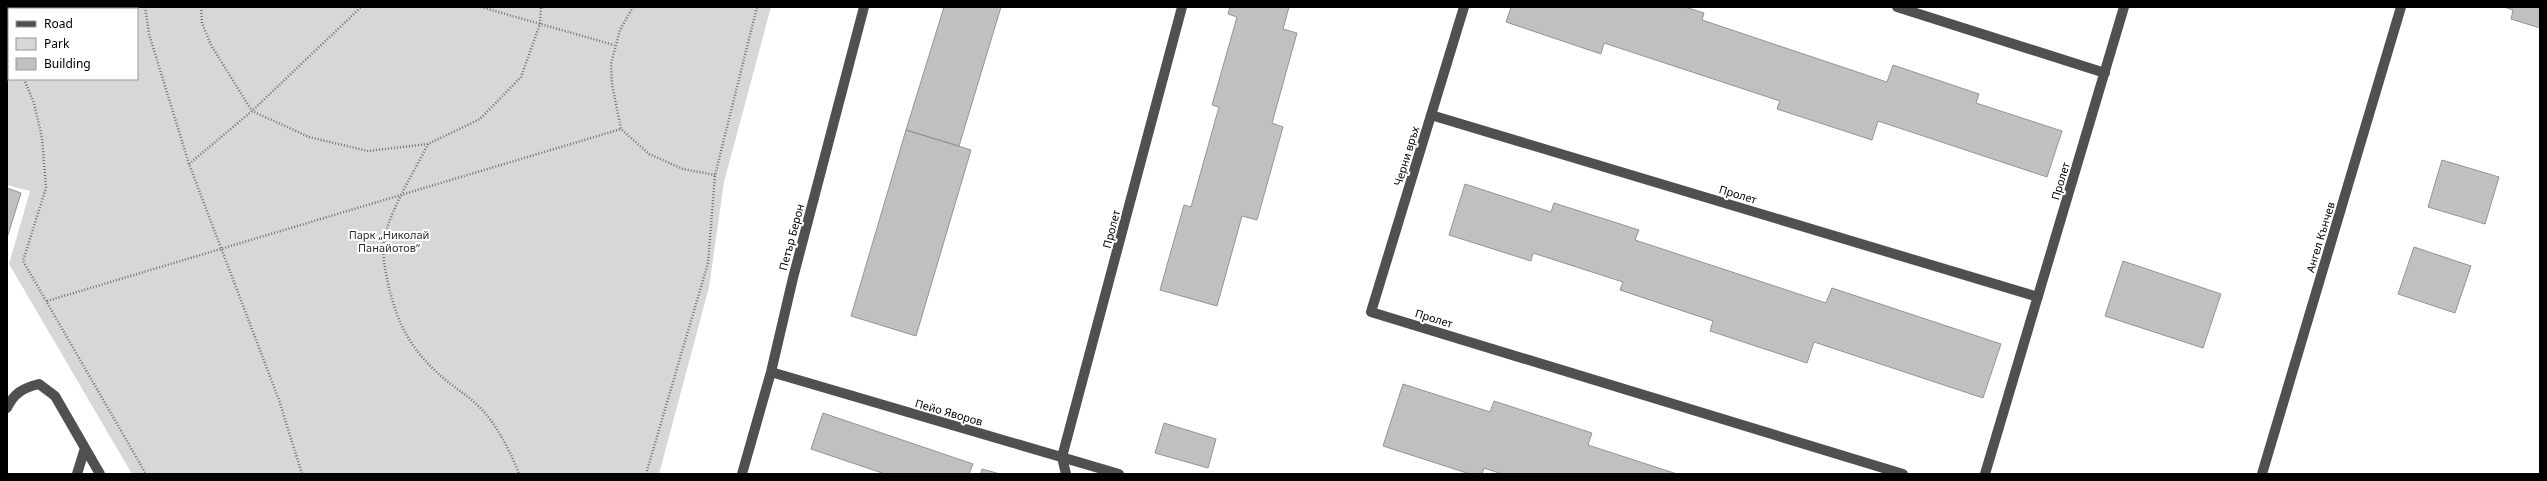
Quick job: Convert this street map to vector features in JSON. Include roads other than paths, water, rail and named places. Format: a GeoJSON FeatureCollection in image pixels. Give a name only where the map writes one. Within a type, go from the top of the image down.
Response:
{"type":"FeatureCollection","features":[{"type":"Feature","properties":{"kind":"street","name":"Петър Берон"},"geometry":{"type":"LineString","coordinates":[[742,474],[771,372],[793,278],[864,7]]}},
{"type":"Feature","properties":{"kind":"street","name":"Пролет"},"geometry":{"type":"LineString","coordinates":[[1062,457],[1182,7]]}},
{"type":"Feature","properties":{"kind":"street","name":"Черни връх"},"geometry":{"type":"LineString","coordinates":[[1371,312],[1464,7]]}},
{"type":"Feature","properties":{"kind":"street"},"geometry":{"type":"LineString","coordinates":[[1897,7],[2105,73]]}},
{"type":"Feature","properties":{"kind":"street","name":"Пролет"},"geometry":{"type":"LineString","coordinates":[[1985,474],[2124,7]]}},
{"type":"Feature","properties":{"kind":"street","name":"Ангел Кънчев"},"geometry":{"type":"LineString","coordinates":[[2262,474],[2401,7]]}},
{"type":"Feature","properties":{"kind":"street","name":"Пролет"},"geometry":{"type":"LineString","coordinates":[[1431,115],[2038,297]]}},
{"type":"Feature","properties":{"kind":"street","name":"Пролет"},"geometry":{"type":"LineString","coordinates":[[1371,312],[1902,474]]}},
{"type":"Feature","properties":{"kind":"street","name":"Пейо Яворов"},"geometry":{"type":"LineString","coordinates":[[771,372],[1120,474]]}},
{"type":"Feature","properties":{"kind":"street"},"geometry":{"type":"LineString","coordinates":[[7,408],[12,398],[24,387],[39,384],[55,396],[100,474]]}},
{"type":"Feature","properties":{"kind":"street"},"geometry":{"type":"LineString","coordinates":[[77,474],[85,448]]}},
{"type":"Feature","properties":{"kind":"street"},"geometry":{"type":"LineString","coordinates":[[1062,457],[1066,474]]}},
{"type":"Feature","properties":{"kind":"park label","name":"Парк „Николай Панайотов“"},"geometry":{"type":"Point","coordinates":[389,240]}}]}
